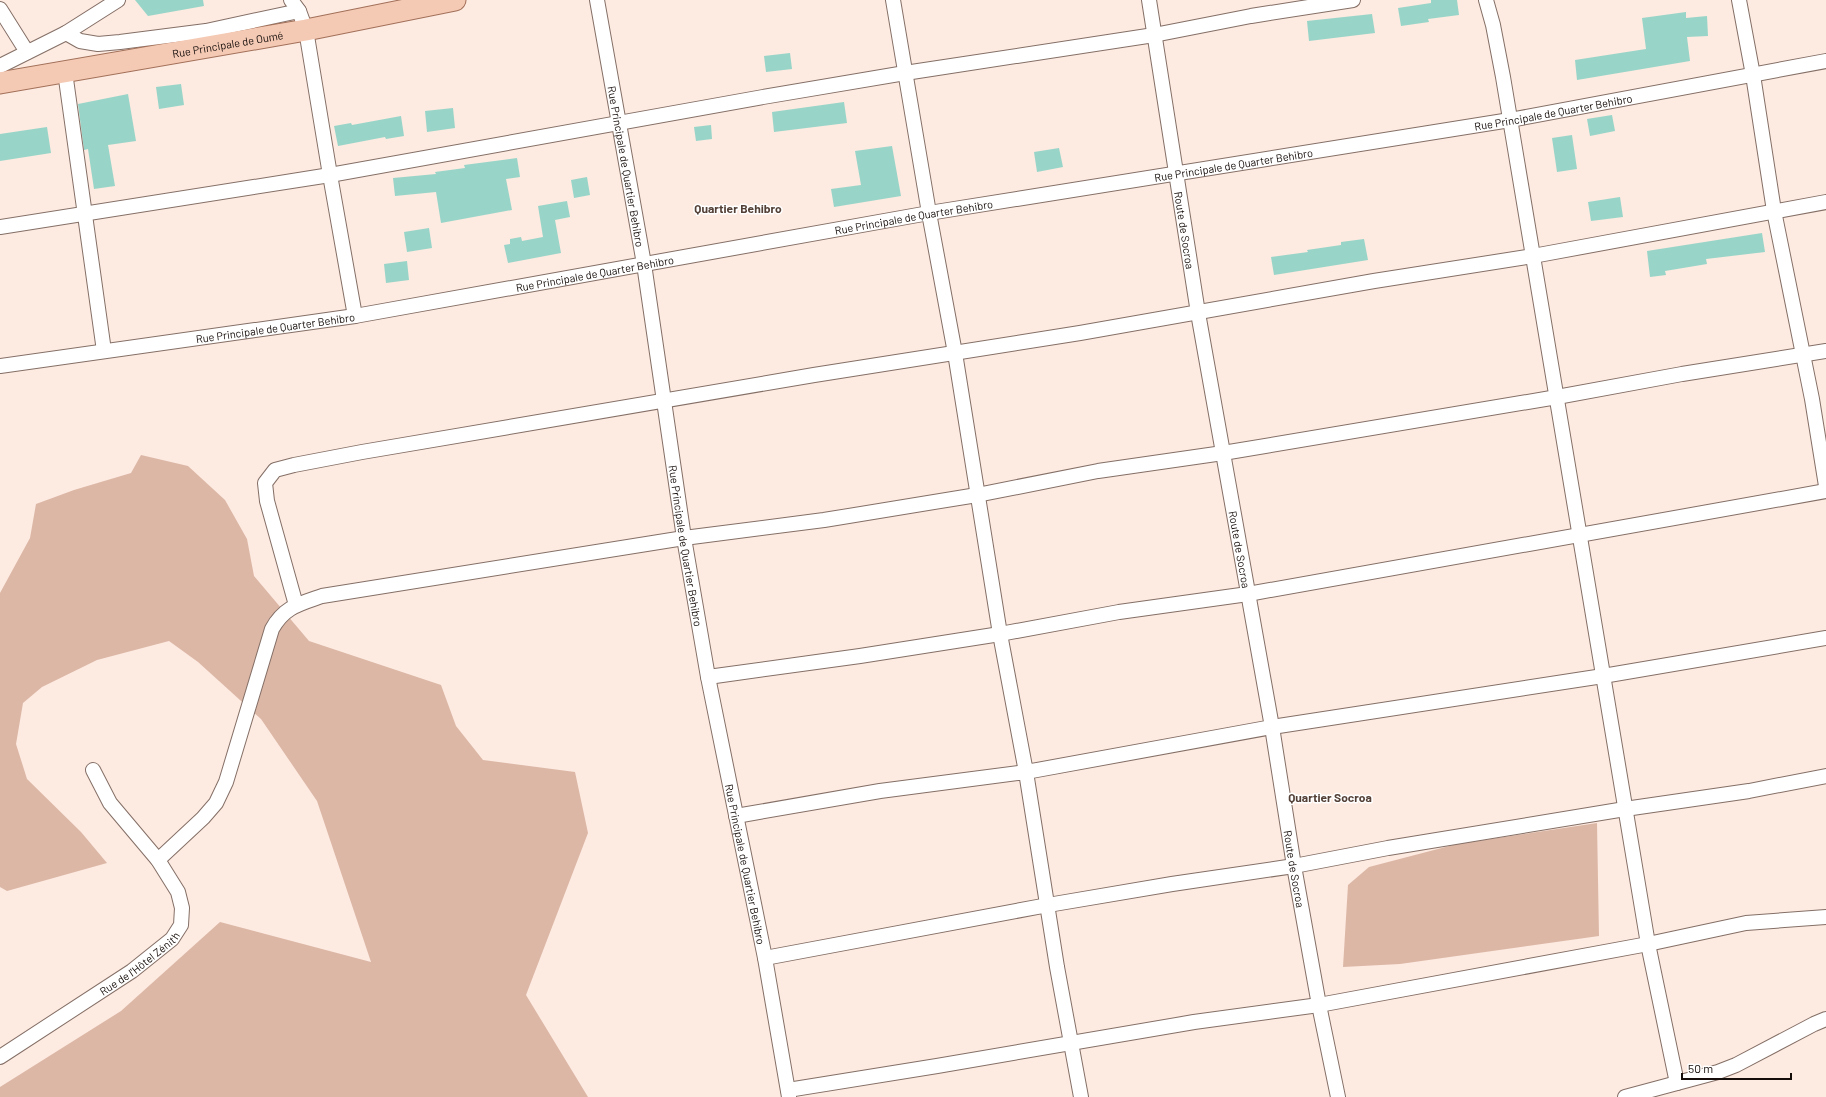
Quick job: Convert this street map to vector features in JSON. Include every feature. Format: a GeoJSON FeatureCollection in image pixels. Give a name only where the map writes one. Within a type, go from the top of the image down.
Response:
{"type":"FeatureCollection","features":[{"type":"Feature","properties":{"kind":"main road","name":"Rue Principale de Oumé"},"geometry":{"type":"LineString","coordinates":[[0,83],[306,30],[455,0]]}},
{"type":"Feature","properties":{"kind":"street"},"geometry":{"type":"LineString","coordinates":[[0,66],[66,33],[118,0]]}},
{"type":"Feature","properties":{"kind":"street","name":"Rue Principale de Quartier Behibro"},"geometry":{"type":"LineString","coordinates":[[597,0],[644,264],[684,538],[708,677],[765,958],[788,1094]]}},
{"type":"Feature","properties":{"kind":"street"},"geometry":{"type":"LineString","coordinates":[[893,0],[929,213],[955,353],[1000,634],[1026,772],[1070,1043],[1081,1097]]}},
{"type":"Feature","properties":{"kind":"street","name":"Route de Socroa"},"geometry":{"type":"LineString","coordinates":[[1149,0],[1198,313],[1272,727],[1294,866],[1319,1005],[1338,1097]]}},
{"type":"Feature","properties":{"kind":"street"},"geometry":{"type":"LineString","coordinates":[[0,227],[330,175],[905,73],[1154,34],[1251,16],[1353,0]]}},
{"type":"Feature","properties":{"kind":"street"},"geometry":{"type":"LineString","coordinates":[[1486,0],[1494,32],[1510,120],[1557,397],[1578,534],[1648,944],[1677,1083]]}},
{"type":"Feature","properties":{"kind":"street"},"geometry":{"type":"LineString","coordinates":[[1739,0],[1753,75],[1774,211],[1812,399],[1826,486]]}},
{"type":"Feature","properties":{"kind":"street"},"geometry":{"type":"LineString","coordinates":[[66,33],[80,41],[98,44],[120,42],[206,31],[295,5],[306,30],[355,316]]}},
{"type":"Feature","properties":{"kind":"street"},"geometry":{"type":"LineString","coordinates":[[0,9],[28,52]]}},
{"type":"Feature","properties":{"kind":"street","name":"Rue Principale de Quarter Behibro"},"geometry":{"type":"LineString","coordinates":[[0,366],[355,316],[929,213],[1176,175],[1510,120],[1826,61]]}},
{"type":"Feature","properties":{"kind":"street"},"geometry":{"type":"LineString","coordinates":[[65,72],[104,351]]}},
{"type":"Feature","properties":{"kind":"street"},"geometry":{"type":"LineString","coordinates":[[296,605],[267,501],[265,483],[275,470],[362,452],[664,400],[1198,313],[1374,281],[1533,256],[1826,202]]}},
{"type":"Feature","properties":{"kind":"street"},"geometry":{"type":"LineString","coordinates":[[158,860],[203,818],[216,803],[226,782],[272,629],[279,616],[296,605],[322,596],[684,538],[824,520],[977,495],[1098,471],[1223,453],[1557,397],[1682,374],[1826,351]]}},
{"type":"Feature","properties":{"kind":"street"},"geometry":{"type":"LineString","coordinates":[[708,677],[860,656],[1000,634],[1119,612],[1248,594],[1578,534],[1700,515],[1826,491]]}},
{"type":"Feature","properties":{"kind":"street"},"geometry":{"type":"LineString","coordinates":[[736,816],[880,790],[1026,772],[1272,727],[1603,676],[1826,638]]}},
{"type":"Feature","properties":{"kind":"street","name":"Rue de l'Hôtel Zénith"},"geometry":{"type":"LineString","coordinates":[[0,1057],[132,971],[172,939],[181,925],[182,908],[178,892],[158,860],[110,803],[93,770]]}},
{"type":"Feature","properties":{"kind":"street"},"geometry":{"type":"LineString","coordinates":[[765,958],[1048,905],[1172,884],[1294,866],[1388,848],[1625,809],[1749,791],[1826,776]]}},
{"type":"Feature","properties":{"kind":"street"},"geometry":{"type":"LineString","coordinates":[[788,1094],[1194,1022],[1319,1005],[1648,944],[1746,923],[1826,917]]}},
{"type":"Feature","properties":{"kind":"street"},"geometry":{"type":"LineString","coordinates":[[1625,1097],[1718,1072],[1736,1065],[1826,1019]]}},
{"type":"Feature","properties":{"kind":"shaded area"},"geometry":{"type":"Polygon","coordinates":[[[141,455],[188,466],[225,500],[247,539],[254,576],[309,641],[441,685],[456,726],[483,760],[575,772],[588,833],[526,995],[588,1097],[0,1097],[0,1087],[121,1011],[220,922],[371,962],[317,801],[261,719],[198,662],[169,641],[97,660],[42,687],[23,703],[16,744],[27,779],[81,832],[107,863],[7,891],[0,887],[0,593],[30,538],[36,504],[74,490],[131,473],[141,455]]]}},
{"type":"Feature","properties":{"kind":"shaded area"},"geometry":{"type":"Polygon","coordinates":[[[1597,823],[1599,936],[1400,964],[1343,967],[1348,885],[1369,867],[1457,844],[1597,823]]]}},
{"type":"Feature","properties":{"kind":"building"},"geometry":{"type":"Polygon","coordinates":[[[135,0],[203,0],[204,6],[148,16],[135,0]]]}},
{"type":"Feature","properties":{"kind":"building"},"geometry":{"type":"Polygon","coordinates":[[[1431,0],[1457,0],[1459,15],[1428,19],[1429,22],[1401,26],[1398,8],[1431,3],[1431,0]]]}},
{"type":"Feature","properties":{"kind":"building"},"geometry":{"type":"Polygon","coordinates":[[[1686,12],[1686,18],[1707,16],[1708,36],[1687,37],[1690,61],[1577,80],[1575,60],[1646,49],[1642,18],[1686,12]]]}},
{"type":"Feature","properties":{"kind":"building"},"geometry":{"type":"Polygon","coordinates":[[[1372,14],[1375,33],[1309,41],[1307,21],[1372,14]]]}},
{"type":"Feature","properties":{"kind":"building"},"geometry":{"type":"Polygon","coordinates":[[[790,53],[792,69],[766,72],[764,56],[790,53]]]}},
{"type":"Feature","properties":{"kind":"building"},"geometry":{"type":"Polygon","coordinates":[[[181,84],[184,105],[159,109],[156,87],[181,84]]]}},
{"type":"Feature","properties":{"kind":"building"},"geometry":{"type":"Polygon","coordinates":[[[128,94],[136,141],[108,145],[115,186],[94,189],[88,149],[84,150],[78,104],[128,94]]]}},
{"type":"Feature","properties":{"kind":"building"},"geometry":{"type":"Polygon","coordinates":[[[844,102],[847,123],[774,132],[772,112],[844,102]]]}},
{"type":"Feature","properties":{"kind":"building"},"geometry":{"type":"Polygon","coordinates":[[[453,108],[455,128],[427,132],[425,111],[453,108]]]}},
{"type":"Feature","properties":{"kind":"building"},"geometry":{"type":"Polygon","coordinates":[[[1612,115],[1615,131],[1590,136],[1587,119],[1612,115]]]}},
{"type":"Feature","properties":{"kind":"building"},"geometry":{"type":"Polygon","coordinates":[[[401,116],[404,136],[386,139],[385,137],[338,146],[334,126],[351,123],[352,125],[401,116]]]}},
{"type":"Feature","properties":{"kind":"building"},"geometry":{"type":"Polygon","coordinates":[[[711,125],[712,139],[696,141],[694,127],[711,125]]]}},
{"type":"Feature","properties":{"kind":"building"},"geometry":{"type":"Polygon","coordinates":[[[47,127],[51,153],[0,161],[0,134],[47,127]]]}},
{"type":"Feature","properties":{"kind":"building"},"geometry":{"type":"Polygon","coordinates":[[[1572,135],[1577,169],[1557,172],[1552,138],[1572,135]]]}},
{"type":"Feature","properties":{"kind":"building"},"geometry":{"type":"Polygon","coordinates":[[[892,146],[901,196],[834,207],[831,189],[861,185],[855,151],[892,146]]]}},
{"type":"Feature","properties":{"kind":"building"},"geometry":{"type":"Polygon","coordinates":[[[1059,148],[1063,167],[1037,172],[1034,152],[1059,148]]]}},
{"type":"Feature","properties":{"kind":"building"},"geometry":{"type":"Polygon","coordinates":[[[517,158],[520,177],[506,179],[512,210],[441,223],[436,192],[395,196],[393,178],[436,174],[435,172],[465,168],[464,165],[517,158]]]}},
{"type":"Feature","properties":{"kind":"building"},"geometry":{"type":"Polygon","coordinates":[[[587,177],[590,195],[574,198],[571,180],[587,177]]]}},
{"type":"Feature","properties":{"kind":"building"},"geometry":{"type":"Polygon","coordinates":[[[1620,197],[1623,217],[1591,221],[1588,202],[1620,197]]]}},
{"type":"Feature","properties":{"kind":"building"},"geometry":{"type":"Polygon","coordinates":[[[567,201],[570,217],[555,220],[561,253],[508,263],[504,245],[510,244],[510,239],[521,237],[522,241],[543,237],[538,206],[567,201]]]}},
{"type":"Feature","properties":{"kind":"building"},"geometry":{"type":"Polygon","coordinates":[[[429,228],[432,248],[407,252],[404,232],[429,228]]]}},
{"type":"Feature","properties":{"kind":"building"},"geometry":{"type":"Polygon","coordinates":[[[1762,233],[1765,252],[1706,259],[1707,264],[1665,271],[1666,275],[1650,277],[1647,251],[1762,233]]]}},
{"type":"Feature","properties":{"kind":"building"},"geometry":{"type":"Polygon","coordinates":[[[1364,239],[1368,260],[1274,275],[1271,257],[1308,252],[1307,250],[1341,245],[1341,242],[1364,239]]]}},
{"type":"Feature","properties":{"kind":"building"},"geometry":{"type":"Polygon","coordinates":[[[407,261],[409,280],[386,283],[384,264],[407,261]]]}},
{"type":"Feature","properties":{"kind":"district","name":"Quartier Behibro"},"geometry":{"type":"Point","coordinates":[738,208]}},
{"type":"Feature","properties":{"kind":"district","name":"Quartier Socroa"},"geometry":{"type":"Point","coordinates":[1330,797]}}]}
